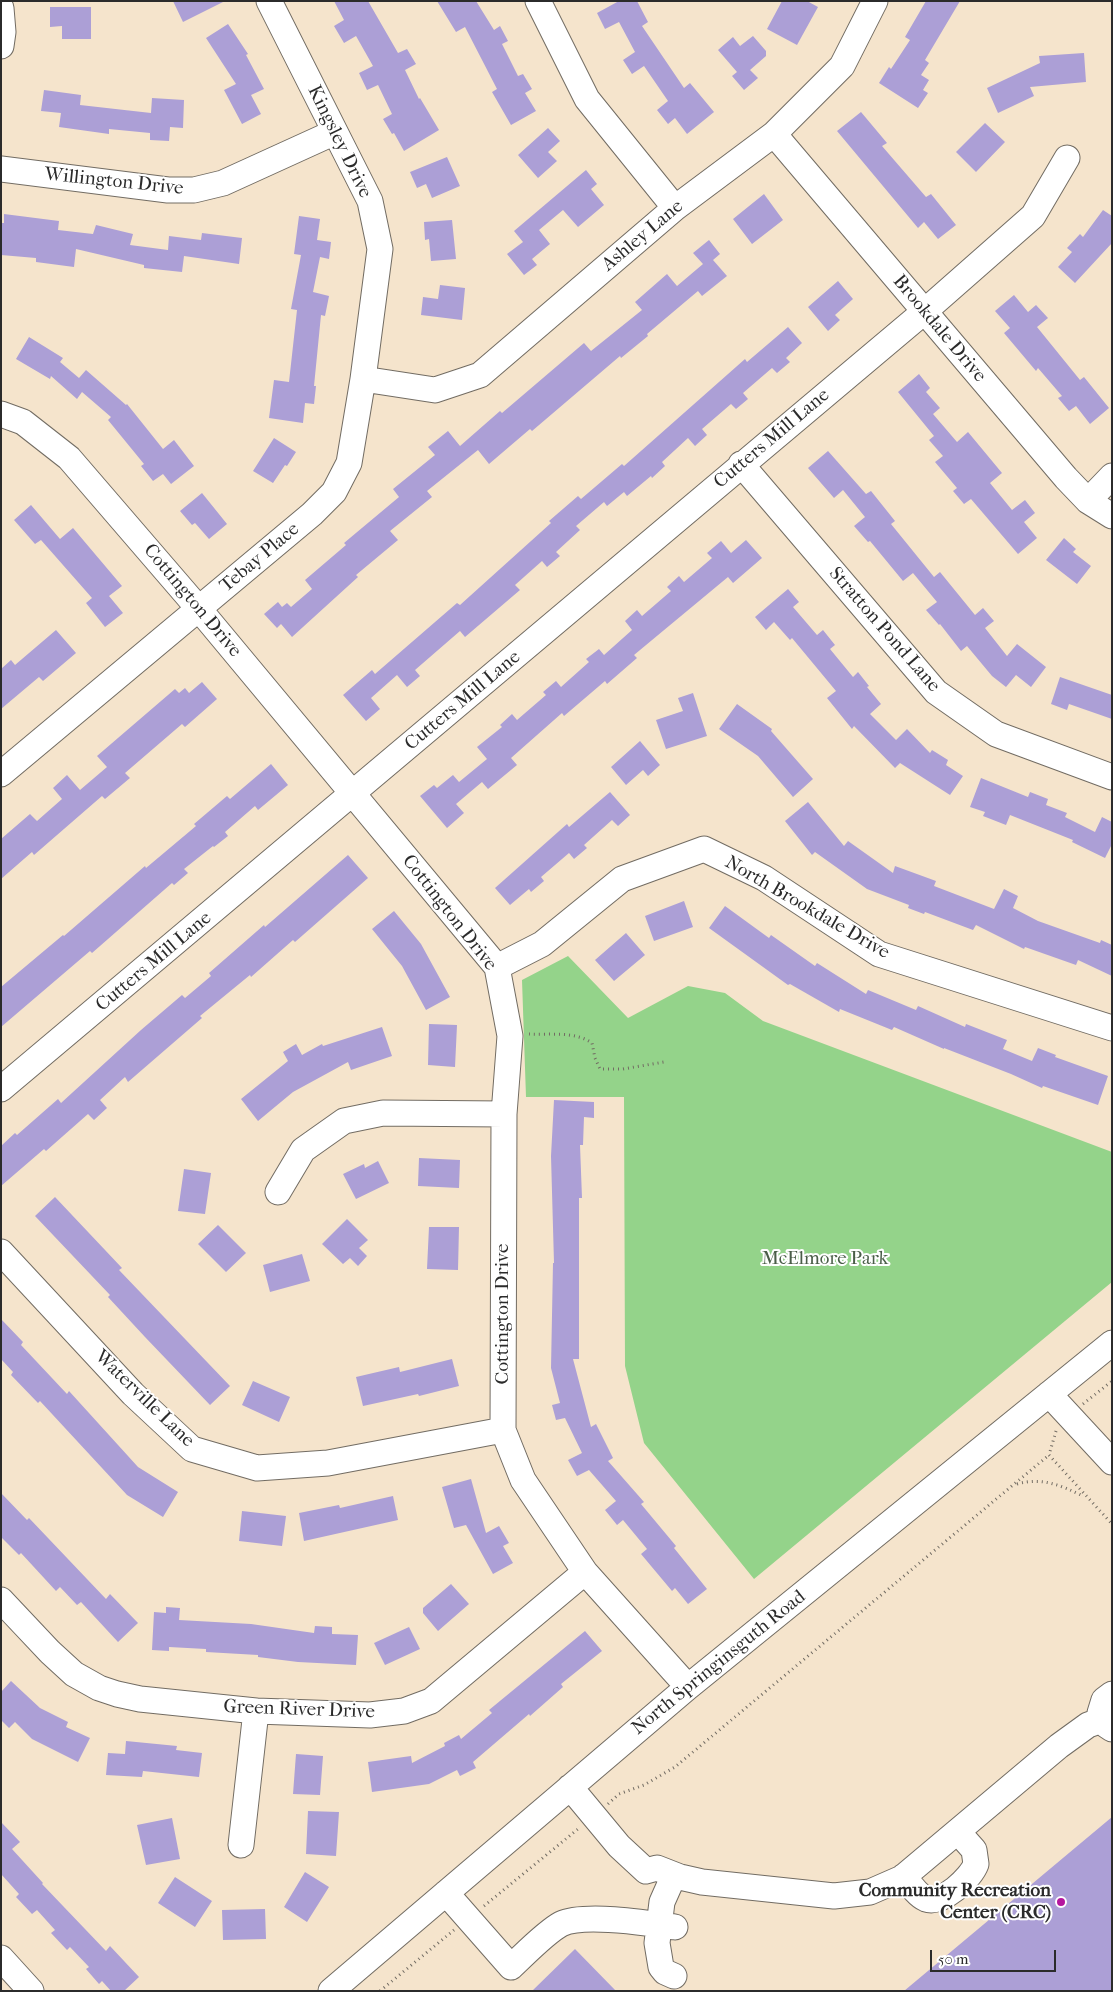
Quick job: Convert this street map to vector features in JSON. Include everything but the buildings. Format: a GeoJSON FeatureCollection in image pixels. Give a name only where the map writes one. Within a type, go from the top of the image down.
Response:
{"type":"FeatureCollection","features":[{"type":"Feature","properties":{"kind":"street","name":"Kingsley Drive"},"geometry":{"type":"LineString","coordinates":[[269,1],[370,201],[380,249],[363,379]]}},
{"type":"Feature","properties":{"kind":"street"},"geometry":{"type":"LineString","coordinates":[[538,1],[587,99],[675,208]]}},
{"type":"Feature","properties":{"kind":"street","name":"Ashley Lane"},"geometry":{"type":"LineString","coordinates":[[363,379],[435,390],[480,375],[675,208],[774,134],[842,66],[875,1]]}},
{"type":"Feature","properties":{"kind":"street"},"geometry":{"type":"LineString","coordinates":[[1,8],[3,32],[1,46]]}},
{"type":"Feature","properties":{"kind":"street","name":"Willington Drive"},"geometry":{"type":"LineString","coordinates":[[1,169],[168,190],[194,190],[223,183],[335,132]]}},
{"type":"Feature","properties":{"kind":"street","name":"Brookdale Drive"},"geometry":{"type":"LineString","coordinates":[[774,134],[1059,470],[1088,501],[1112,516]]}},
{"type":"Feature","properties":{"kind":"street","name":"Cutters Mill Lane"},"geometry":{"type":"LineString","coordinates":[[1,1089],[354,794],[741,464],[925,311],[1033,216],[1067,158]]}},
{"type":"Feature","properties":{"kind":"street","name":"Tebay Place"},"geometry":{"type":"LineString","coordinates":[[1,774],[312,514],[334,492],[349,463],[363,379]]}},
{"type":"Feature","properties":{"kind":"street","name":"Cottington Drive"},"geometry":{"type":"LineString","coordinates":[[1,414],[23,422],[69,458],[199,609],[497,967],[510,1036],[504,1114],[503,1430],[523,1480],[585,1572],[688,1687]]}},
{"type":"Feature","properties":{"kind":"street","name":"Stratton Pond Lane"},"geometry":{"type":"LineString","coordinates":[[741,464],[936,692],[996,734],[1112,777]]}},
{"type":"Feature","properties":{"kind":"street"},"geometry":{"type":"LineString","coordinates":[[1088,501],[1112,476]]}},
{"type":"Feature","properties":{"kind":"street","name":"North Brookdale Drive"},"geometry":{"type":"LineString","coordinates":[[497,967],[542,944],[622,879],[704,849],[764,878],[879,954],[1112,1028]]}},
{"type":"Feature","properties":{"kind":"street"},"geometry":{"type":"LineString","coordinates":[[278,1192],[303,1150],[344,1121],[382,1113],[504,1114]]}},
{"type":"Feature","properties":{"kind":"street","name":"Waterville Lane"},"geometry":{"type":"LineString","coordinates":[[1,1252],[133,1394],[192,1449],[258,1468],[328,1463],[503,1430]]}},
{"type":"Feature","properties":{"kind":"street","name":"North Springinsguth Road"},"geometry":{"type":"LineString","coordinates":[[334,1990],[688,1687],[1112,1343]]}},
{"type":"Feature","properties":{"kind":"street"},"geometry":{"type":"LineString","coordinates":[[1049,1394],[1112,1462]]}},
{"type":"Feature","properties":{"kind":"street","name":"Green River Drive"},"geometry":{"type":"LineString","coordinates":[[1,1600],[50,1652],[74,1674],[99,1688],[117,1694],[140,1699],[256,1710],[370,1715],[404,1711],[432,1701],[585,1572]]}},
{"type":"Feature","properties":{"kind":"street"},"geometry":{"type":"LineString","coordinates":[[576,1782],[600,1811],[632,1860],[646,1871],[666,1872],[702,1882],[834,1896],[870,1892],[889,1885],[904,1876],[1066,1741],[1088,1725],[1107,1724],[1101,1706],[1104,1700],[1112,1694]]}},
{"type":"Feature","properties":{"kind":"street"},"geometry":{"type":"LineString","coordinates":[[241,1845],[256,1710]]}},
{"type":"Feature","properties":{"kind":"street"},"geometry":{"type":"LineString","coordinates":[[904,1876],[919,1895],[926,1899],[933,1900],[946,1896],[969,1876],[976,1864],[974,1850],[958,1832]]}},
{"type":"Feature","properties":{"kind":"street"},"geometry":{"type":"LineString","coordinates":[[666,1872],[662,1902],[667,1926],[657,1943],[659,1961],[665,1972],[674,1976]]}},
{"type":"Feature","properties":{"kind":"street"},"geometry":{"type":"LineString","coordinates":[[446,1893],[511,1967],[559,1925],[572,1920],[607,1920],[667,1926]]}},
{"type":"Feature","properties":{"kind":"street"},"geometry":{"type":"LineString","coordinates":[[1,1958],[31,1991]]}},
{"type":"Feature","properties":{"kind":"path"},"geometry":{"type":"LineString","coordinates":[[528,1034],[584,1038],[592,1043],[595,1058],[600,1069],[623,1069],[664,1062]]}},
{"type":"Feature","properties":{"kind":"path"},"geometry":{"type":"LineString","coordinates":[[1097,1393],[1112,1381]]}},
{"type":"Feature","properties":{"kind":"path"},"geometry":{"type":"LineString","coordinates":[[380,1991],[619,1794],[644,1785],[675,1767],[1014,1485],[1049,1455],[1057,1426]]}},
{"type":"Feature","properties":{"kind":"path"},"geometry":{"type":"LineString","coordinates":[[1049,1455],[1112,1524]]}},
{"type":"Feature","properties":{"kind":"path"},"geometry":{"type":"LineString","coordinates":[[1014,1485],[1032,1480],[1062,1486],[1085,1496]]}},
{"type":"Feature","properties":{"kind":"green space","name":"McElmore Park"},"geometry":{"type":"Polygon","coordinates":[[[568,956],[628,1018],[688,986],[725,993],[763,1021],[1112,1152],[1112,1282],[754,1579],[644,1443],[625,1366],[624,1097],[526,1097],[522,980],[568,956]]]}},
{"type":"Feature","properties":{"kind":"place","name":"Community Recreation Center (CRC)"},"geometry":{"type":"Point","coordinates":[1061,1902]}}]}
